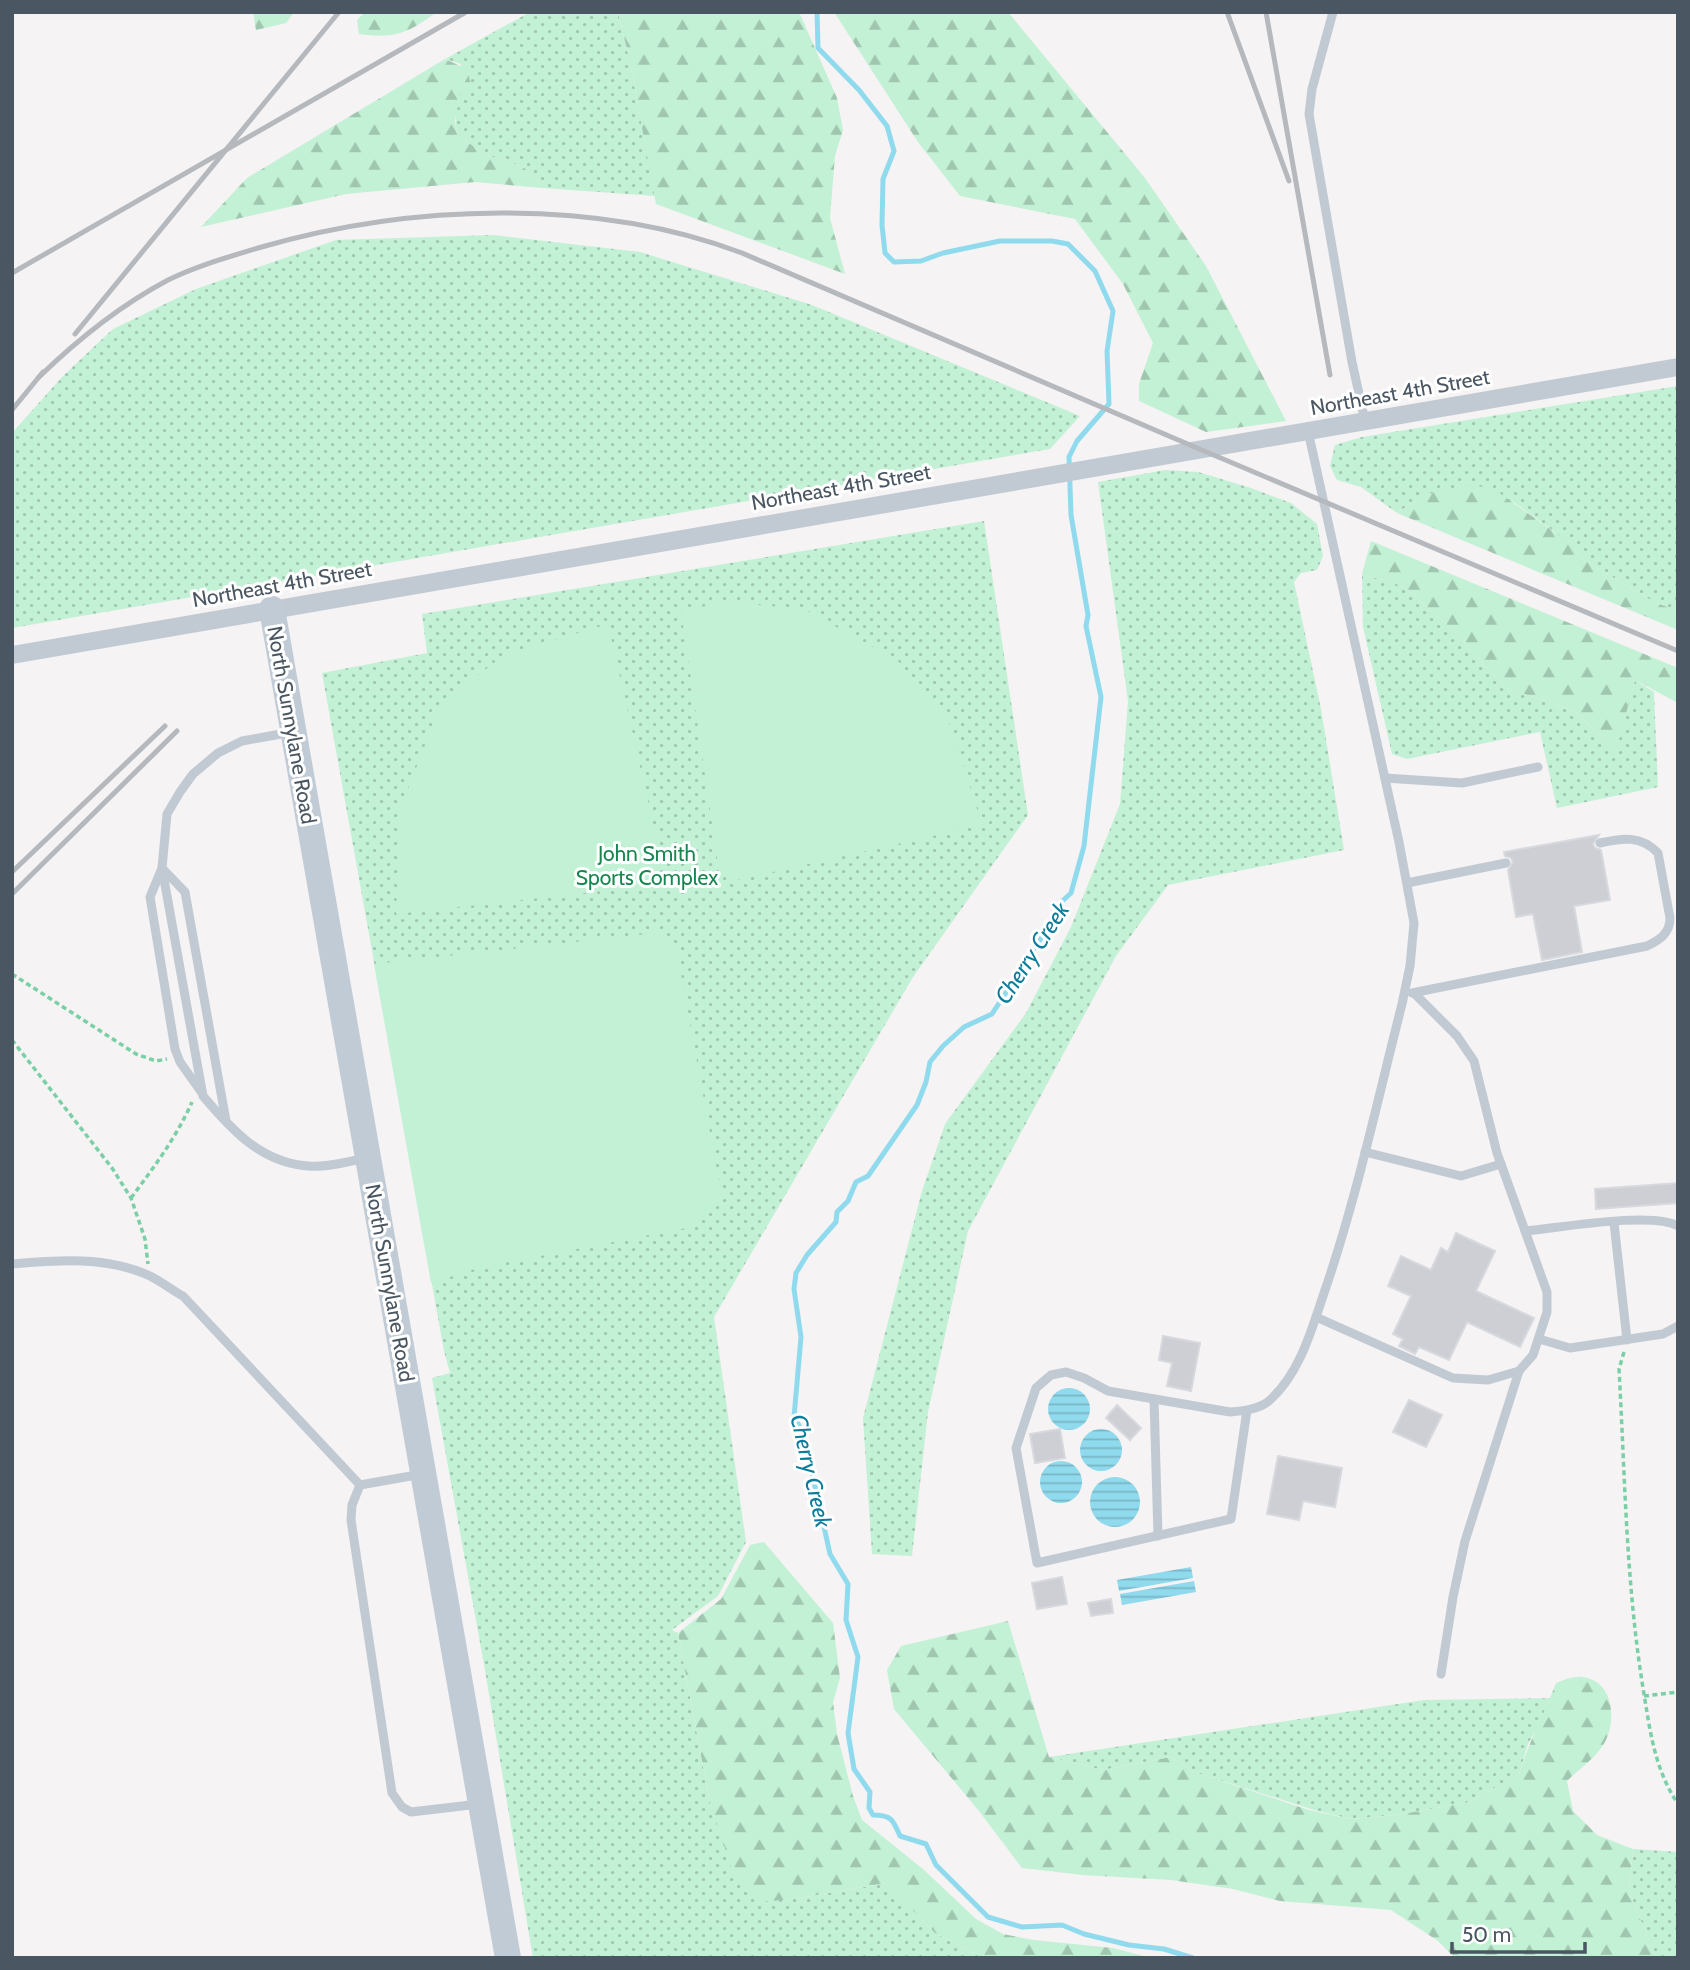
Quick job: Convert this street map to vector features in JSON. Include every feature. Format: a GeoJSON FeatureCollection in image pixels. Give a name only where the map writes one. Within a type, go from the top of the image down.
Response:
{"type":"FeatureCollection","features":[{"type":"Feature","properties":{"kind":"street","name":"Northeast 4th Street"},"geometry":{"type":"LineString","coordinates":[[12,655],[1678,366]]}},
{"type":"Feature","properties":{"kind":"street","name":"North Sunnylane Road"},"geometry":{"type":"LineString","coordinates":[[272,609],[508,1958]]}},
{"type":"Feature","properties":{"kind":"lane"},"geometry":{"type":"LineString","coordinates":[[1333,12],[1312,89],[1309,114],[1352,362],[1365,421]]}},
{"type":"Feature","properties":{"kind":"lane"},"geometry":{"type":"LineString","coordinates":[[1247,1410],[1231,1519],[1037,1563],[1016,1448],[1036,1388],[1051,1375],[1066,1373],[1084,1378],[1108,1391],[1230,1412],[1247,1410],[1268,1402],[1284,1385],[1297,1365],[1346,1230],[1409,994],[1414,923],[1407,883],[1308,431]]}},
{"type":"Feature","properties":{"kind":"lane"},"geometry":{"type":"LineString","coordinates":[[201,1092],[162,868],[167,814],[193,774],[218,753],[242,741],[294,732]]}},
{"type":"Feature","properties":{"kind":"lane"},"geometry":{"type":"LineString","coordinates":[[1385,778],[1462,783],[1538,767]]}},
{"type":"Feature","properties":{"kind":"lane"},"geometry":{"type":"LineString","coordinates":[[1409,994],[1647,946],[1659,940],[1670,926],[1671,918],[1658,853],[1636,839],[1625,838],[1600,843]]}},
{"type":"Feature","properties":{"kind":"lane"},"geometry":{"type":"LineString","coordinates":[[1407,883],[1506,863]]}},
{"type":"Feature","properties":{"kind":"lane"},"geometry":{"type":"LineString","coordinates":[[162,868],[150,897],[174,1049],[201,1092],[226,1123],[267,1155],[310,1167],[368,1158]]}},
{"type":"Feature","properties":{"kind":"lane"},"geometry":{"type":"LineString","coordinates":[[162,868],[185,892],[226,1123]]}},
{"type":"Feature","properties":{"kind":"lane"},"geometry":{"type":"LineString","coordinates":[[1409,994],[1457,1036],[1474,1061],[1501,1164],[1547,1292],[1548,1312],[1533,1355],[1519,1371],[1465,1541],[1441,1674]]}},
{"type":"Feature","properties":{"kind":"lane"},"geometry":{"type":"LineString","coordinates":[[1365,1152],[1461,1176],[1501,1164]]}},
{"type":"Feature","properties":{"kind":"lane"},"geometry":{"type":"LineString","coordinates":[[1525,1231],[1645,1220],[1678,1226]]}},
{"type":"Feature","properties":{"kind":"lane"},"geometry":{"type":"LineString","coordinates":[[1614,1223],[1627,1340]]}},
{"type":"Feature","properties":{"kind":"lane"},"geometry":{"type":"LineString","coordinates":[[12,1264],[66,1259],[119,1265],[150,1276],[183,1296],[360,1485]]}},
{"type":"Feature","properties":{"kind":"lane"},"geometry":{"type":"LineString","coordinates":[[1316,1317],[1454,1378],[1488,1380],[1519,1371]]}},
{"type":"Feature","properties":{"kind":"lane"},"geometry":{"type":"LineString","coordinates":[[1539,1339],[1570,1348],[1663,1334],[1678,1326]]}},
{"type":"Feature","properties":{"kind":"lane"},"geometry":{"type":"LineString","coordinates":[[1154,1399],[1158,1536]]}},
{"type":"Feature","properties":{"kind":"lane"},"geometry":{"type":"LineString","coordinates":[[360,1485],[424,1474]]}},
{"type":"Feature","properties":{"kind":"lane"},"geometry":{"type":"LineString","coordinates":[[360,1485],[352,1505],[351,1520],[392,1793],[402,1807],[411,1812],[481,1804]]}},
{"type":"Feature","properties":{"kind":"path"},"geometry":{"type":"LineString","coordinates":[[12,975],[136,1054],[156,1061],[178,1058]]}},
{"type":"Feature","properties":{"kind":"path"},"geometry":{"type":"LineString","coordinates":[[12,1040],[112,1168],[131,1198],[145,1239],[150,1276]]}},
{"type":"Feature","properties":{"kind":"path"},"geometry":{"type":"LineString","coordinates":[[131,1198],[167,1150],[201,1092]]}},
{"type":"Feature","properties":{"kind":"path"},"geometry":{"type":"LineString","coordinates":[[1627,1340],[1619,1369],[1633,1627],[1654,1753],[1665,1785],[1678,1804]]}},
{"type":"Feature","properties":{"kind":"path"},"geometry":{"type":"LineString","coordinates":[[1644,1696],[1678,1692]]}},
{"type":"Feature","properties":{"kind":"green space"},"geometry":{"type":"Polygon","coordinates":[[[253,12],[294,12],[286,23],[256,30],[253,12]]]}},
{"type":"Feature","properties":{"kind":"green space"},"geometry":{"type":"Polygon","coordinates":[[[365,12],[437,12],[409,30],[382,36],[359,34],[357,20],[365,12]]]}},
{"type":"Feature","properties":{"kind":"green space"},"geometry":{"type":"Polygon","coordinates":[[[530,12],[618,12],[655,196],[543,188],[526,169],[504,159],[486,156],[457,134],[456,108],[461,64],[445,59],[530,12]]]}},
{"type":"Feature","properties":{"kind":"green space"},"geometry":{"type":"Polygon","coordinates":[[[618,12],[799,12],[837,98],[843,130],[835,156],[830,218],[845,274],[656,204],[618,12]]]}},
{"type":"Feature","properties":{"kind":"green space"},"geometry":{"type":"Polygon","coordinates":[[[834,12],[1008,12],[1145,178],[1206,266],[1286,421],[1206,432],[1139,401],[1139,384],[1153,343],[1123,284],[1075,219],[960,196],[918,142],[834,12]]]}},
{"type":"Feature","properties":{"kind":"green space"},"geometry":{"type":"Polygon","coordinates":[[[445,59],[467,69],[471,85],[460,94],[455,121],[457,134],[486,156],[504,159],[526,169],[543,188],[475,182],[346,194],[201,227],[247,178],[445,59]]]}},
{"type":"Feature","properties":{"kind":"green space"},"geometry":{"type":"Polygon","coordinates":[[[493,235],[640,252],[812,305],[1080,416],[1050,449],[12,628],[12,433],[63,376],[113,329],[196,289],[336,240],[493,235]]]}},
{"type":"Feature","properties":{"kind":"green space"},"geometry":{"type":"Polygon","coordinates":[[[1678,386],[1678,611],[1654,602],[1584,560],[1555,532],[1512,501],[1423,495],[1397,513],[1361,487],[1337,480],[1330,466],[1335,445],[1362,437],[1678,386]]]}},
{"type":"Feature","properties":{"kind":"green space"},"geometry":{"type":"Polygon","coordinates":[[[1165,470],[1198,472],[1251,488],[1291,503],[1317,524],[1323,556],[1317,570],[1301,573],[1294,582],[1321,709],[1344,850],[1168,885],[1116,956],[968,1231],[928,1412],[912,1556],[872,1554],[863,1418],[922,1191],[945,1124],[1026,1013],[1071,927],[1120,804],[1128,701],[1098,482],[1165,470]]]}},
{"type":"Feature","properties":{"kind":"green space"},"geometry":{"type":"Polygon","coordinates":[[[1472,484],[1498,492],[1560,536],[1584,560],[1654,602],[1678,611],[1678,630],[1397,513],[1423,495],[1472,484]]]}},
{"type":"Feature","properties":{"kind":"green space","name":"John Smith Sports Complex"},"geometry":{"type":"Polygon","coordinates":[[[984,521],[1028,815],[913,977],[714,1317],[746,1542],[718,1596],[672,1630],[678,1633],[710,1803],[758,1901],[794,1899],[886,1883],[935,1933],[983,1958],[533,1958],[485,1670],[432,1378],[450,1373],[322,673],[427,653],[422,614],[984,521]]]}},
{"type":"Feature","properties":{"kind":"green space"},"geometry":{"type":"Polygon","coordinates":[[[1371,541],[1678,668],[1678,703],[1635,680],[1616,751],[1575,711],[1504,687],[1454,631],[1403,586],[1362,574],[1371,541]]]}},
{"type":"Feature","properties":{"kind":"green space"},"geometry":{"type":"Polygon","coordinates":[[[1362,574],[1403,586],[1454,631],[1504,687],[1575,711],[1615,750],[1635,680],[1654,692],[1658,787],[1557,808],[1540,732],[1407,759],[1392,754],[1363,627],[1362,574]]]}},
{"type":"Feature","properties":{"kind":"green space"},"geometry":{"type":"Polygon","coordinates":[[[726,602],[804,609],[898,661],[951,726],[982,825],[737,880],[718,864],[681,611],[726,602]]]}},
{"type":"Feature","properties":{"kind":"green space"},"geometry":{"type":"Polygon","coordinates":[[[608,624],[662,863],[647,886],[396,914],[401,807],[441,704],[504,655],[608,624]]]}},
{"type":"Feature","properties":{"kind":"green space"},"geometry":{"type":"Polygon","coordinates":[[[656,933],[676,947],[722,1198],[691,1227],[478,1268],[431,1283],[374,964],[656,933]]]}},
{"type":"Feature","properties":{"kind":"green space"},"geometry":{"type":"Polygon","coordinates":[[[764,1542],[833,1623],[840,1678],[833,1702],[837,1734],[862,1820],[923,1869],[976,1919],[1003,1934],[1113,1948],[1151,1958],[983,1958],[935,1933],[886,1883],[794,1899],[758,1902],[733,1873],[710,1803],[678,1633],[721,1599],[750,1545],[764,1542]]]}},
{"type":"Feature","properties":{"kind":"green space"},"geometry":{"type":"Polygon","coordinates":[[[1008,1621],[1049,1757],[1103,1770],[1171,1757],[1197,1773],[1309,1810],[1351,1819],[1397,1815],[1470,1802],[1519,1774],[1556,1683],[1576,1677],[1592,1680],[1600,1685],[1610,1702],[1611,1723],[1602,1747],[1567,1781],[1573,1811],[1597,1835],[1633,1849],[1629,1891],[1656,1958],[1455,1958],[1438,1941],[1391,1910],[1280,1901],[1233,1889],[1171,1880],[1022,1868],[979,1811],[894,1709],[887,1670],[901,1646],[1008,1621]]]}},
{"type":"Feature","properties":{"kind":"green space"},"geometry":{"type":"Polygon","coordinates":[[[1551,1698],[1528,1744],[1519,1774],[1470,1802],[1397,1815],[1351,1819],[1314,1810],[1197,1773],[1171,1757],[1103,1770],[1049,1757],[1424,1700],[1551,1698]]]}},
{"type":"Feature","properties":{"kind":"green space"},"geometry":{"type":"Polygon","coordinates":[[[1633,1849],[1678,1852],[1678,1958],[1656,1958],[1629,1891],[1633,1849]]]}},
{"type":"Feature","properties":{"kind":"water"},"geometry":{"type":"Polygon","coordinates":[[[1069,1388],[1084,1394],[1090,1409],[1084,1424],[1069,1430],[1054,1424],[1048,1409],[1054,1394],[1069,1388]]]}},
{"type":"Feature","properties":{"kind":"water"},"geometry":{"type":"Polygon","coordinates":[[[1101,1429],[1116,1435],[1122,1450],[1116,1465],[1101,1471],[1086,1465],[1080,1450],[1086,1435],[1101,1429]]]}},
{"type":"Feature","properties":{"kind":"water"},"geometry":{"type":"Polygon","coordinates":[[[1061,1461],[1076,1467],[1082,1482],[1076,1497],[1061,1503],[1046,1497],[1040,1482],[1046,1467],[1061,1461]]]}},
{"type":"Feature","properties":{"kind":"water"},"geometry":{"type":"Polygon","coordinates":[[[1115,1477],[1133,1484],[1140,1502],[1133,1520],[1115,1527],[1097,1520],[1090,1502],[1097,1484],[1115,1477]]]}},
{"type":"Feature","properties":{"kind":"water"},"geometry":{"type":"Polygon","coordinates":[[[1191,1567],[1193,1578],[1119,1591],[1117,1580],[1191,1567]]]}},
{"type":"Feature","properties":{"kind":"water"},"geometry":{"type":"Polygon","coordinates":[[[1194,1581],[1196,1592],[1122,1605],[1120,1594],[1194,1581]]]}},
{"type":"Feature","properties":{"kind":"building"},"geometry":{"type":"Polygon","coordinates":[[[1599,835],[1593,844],[1601,850],[1610,900],[1574,906],[1582,952],[1542,960],[1533,914],[1516,917],[1508,870],[1513,862],[1504,852],[1599,835]]]}},
{"type":"Feature","properties":{"kind":"building"},"geometry":{"type":"Polygon","coordinates":[[[1678,1183],[1678,1203],[1596,1209],[1595,1189],[1678,1183]]]}},
{"type":"Feature","properties":{"kind":"building"},"geometry":{"type":"Polygon","coordinates":[[[1456,1233],[1495,1251],[1476,1291],[1534,1318],[1520,1347],[1467,1322],[1449,1360],[1419,1347],[1415,1354],[1399,1346],[1403,1339],[1393,1334],[1411,1296],[1388,1286],[1401,1256],[1431,1270],[1441,1248],[1448,1252],[1456,1233]]]}},
{"type":"Feature","properties":{"kind":"building"},"geometry":{"type":"Polygon","coordinates":[[[1163,1336],[1200,1343],[1191,1391],[1167,1386],[1172,1363],[1159,1360],[1163,1336]]]}},
{"type":"Feature","properties":{"kind":"building"},"geometry":{"type":"Polygon","coordinates":[[[1409,1400],[1442,1415],[1426,1447],[1393,1432],[1409,1400]]]}},
{"type":"Feature","properties":{"kind":"building"},"geometry":{"type":"Polygon","coordinates":[[[1117,1405],[1141,1428],[1130,1440],[1106,1418],[1117,1405]]]}},
{"type":"Feature","properties":{"kind":"building"},"geometry":{"type":"Polygon","coordinates":[[[1060,1429],[1065,1458],[1035,1463],[1030,1434],[1060,1429]]]}},
{"type":"Feature","properties":{"kind":"building"},"geometry":{"type":"Polygon","coordinates":[[[1278,1456],[1342,1468],[1335,1507],[1303,1501],[1299,1520],[1267,1514],[1278,1456]]]}},
{"type":"Feature","properties":{"kind":"building"},"geometry":{"type":"Polygon","coordinates":[[[1062,1577],[1067,1604],[1037,1609],[1032,1583],[1062,1577]]]}},
{"type":"Feature","properties":{"kind":"building"},"geometry":{"type":"Polygon","coordinates":[[[1111,1599],[1113,1613],[1091,1616],[1088,1603],[1111,1599]]]}},
{"type":"Feature","properties":{"kind":"waterway","name":"Cherry Creek"},"geometry":{"type":"LineString","coordinates":[[817,12],[818,48],[859,90],[887,126],[894,151],[883,179],[882,225],[885,253],[894,262],[921,261],[943,253],[1000,241],[1052,241],[1068,244],[1095,271],[1113,311],[1107,351],[1109,404],[1077,441],[1069,457],[1071,515],[1088,615],[1086,626],[1101,697],[1084,846],[1071,893],[1057,906],[1051,923],[992,1014],[964,1027],[930,1062],[917,1105],[868,1176],[856,1182],[848,1201],[837,1212],[836,1222],[807,1255],[796,1273],[794,1289],[801,1337],[794,1417],[803,1432],[830,1554],[848,1584],[846,1620],[858,1657],[848,1733],[854,1769],[870,1792],[869,1808],[873,1815],[891,1820],[900,1836],[926,1844],[936,1865],[988,1917],[1022,1927],[1062,1925],[1084,1934],[1129,1945],[1164,1949],[1193,1958]]}},
{"type":"Feature","properties":{"kind":"railway"},"geometry":{"type":"LineString","coordinates":[[75,334],[339,12]]}},
{"type":"Feature","properties":{"kind":"railway"},"geometry":{"type":"LineString","coordinates":[[12,273],[466,12]]}},
{"type":"Feature","properties":{"kind":"railway"},"geometry":{"type":"LineString","coordinates":[[1227,12],[1289,181]]}},
{"type":"Feature","properties":{"kind":"railway"},"geometry":{"type":"LineString","coordinates":[[1266,12],[1330,375]]}},
{"type":"Feature","properties":{"kind":"railway"},"geometry":{"type":"LineString","coordinates":[[38,378],[100,324],[150,290],[190,270],[258,248],[316,233],[376,222],[438,215],[563,215],[625,222],[685,235],[742,253],[1678,651]]}},
{"type":"Feature","properties":{"kind":"railway"},"geometry":{"type":"LineString","coordinates":[[12,410],[43,372]]}},
{"type":"Feature","properties":{"kind":"railway"},"geometry":{"type":"LineString","coordinates":[[12,872],[165,726]]}},
{"type":"Feature","properties":{"kind":"railway"},"geometry":{"type":"LineString","coordinates":[[12,894],[177,731]]}}]}
